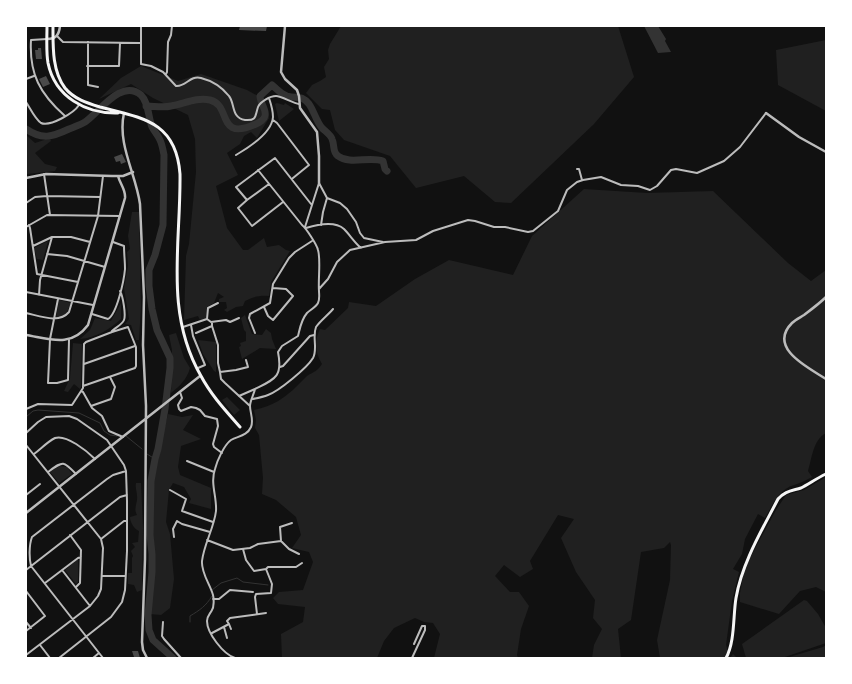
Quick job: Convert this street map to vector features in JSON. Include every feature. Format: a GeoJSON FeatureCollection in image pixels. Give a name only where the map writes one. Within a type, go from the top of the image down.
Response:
{"type":"FeatureCollection","features":[{"type":"Feature","properties":{"kind":"main road"},"geometry":{"type":"LineString","coordinates":[[47,26],[48,62],[53,79],[64,93],[84,108],[109,113],[124,113]]}},
{"type":"Feature","properties":{"kind":"main road"},"geometry":{"type":"LineString","coordinates":[[53,26],[52,39],[54,60],[61,80],[68,91],[77,98],[89,104],[138,116],[159,127],[170,140],[178,156],[180,174],[176,286],[182,328],[186,343],[200,376],[221,405],[240,426]]}},
{"type":"Feature","properties":{"kind":"main road"},"geometry":{"type":"LineString","coordinates":[[726,658],[729,653],[736,598],[743,570],[778,499],[783,493],[800,488],[826,474]]}},
{"type":"Feature","properties":{"kind":"street"},"geometry":{"type":"LineString","coordinates":[[60,26],[57,36],[52,39],[31,40],[31,59],[35,76],[46,97],[65,116]]}},
{"type":"Feature","properties":{"kind":"street"},"geometry":{"type":"LineString","coordinates":[[141,26],[141,64],[151,66],[166,74],[176,86],[181,86],[190,79],[197,77],[217,84],[229,96],[236,114],[244,120],[252,119],[256,116],[261,103],[269,98],[277,96],[299,104]]}},
{"type":"Feature","properties":{"kind":"street"},"geometry":{"type":"LineString","coordinates":[[166,74],[168,42],[172,26]]}},
{"type":"Feature","properties":{"kind":"street"},"geometry":{"type":"LineString","coordinates":[[285,26],[281,72],[285,79],[297,90],[299,104],[317,132],[319,183],[311,204],[305,228]]}},
{"type":"Feature","properties":{"kind":"street"},"geometry":{"type":"LineString","coordinates":[[57,36],[63,42],[140,43]]}},
{"type":"Feature","properties":{"kind":"street"},"geometry":{"type":"LineString","coordinates":[[88,42],[88,85],[98,87]]}},
{"type":"Feature","properties":{"kind":"street"},"geometry":{"type":"LineString","coordinates":[[87,66],[119,66],[120,43]]}},
{"type":"Feature","properties":{"kind":"street"},"geometry":{"type":"LineString","coordinates":[[26,79],[35,76]]}},
{"type":"Feature","properties":{"kind":"street"},"geometry":{"type":"LineString","coordinates":[[236,155],[256,142],[264,134],[273,120],[269,98]]}},
{"type":"Feature","properties":{"kind":"street"},"geometry":{"type":"LineString","coordinates":[[26,102],[38,121],[42,124],[47,124],[73,112],[79,105]]}},
{"type":"Feature","properties":{"kind":"street"},"geometry":{"type":"LineString","coordinates":[[124,113],[122,134],[139,193],[144,297],[143,345],[146,420],[145,559],[142,642],[143,650],[147,658]]}},
{"type":"Feature","properties":{"kind":"street"},"geometry":{"type":"LineString","coordinates":[[319,290],[328,279],[340,258],[350,250],[384,242],[416,240],[433,231],[468,220],[494,227],[505,227],[528,232],[533,231],[558,211],[567,190],[582,180],[601,177],[621,184],[638,186],[650,190],[657,186],[671,170],[676,169],[697,173],[724,161],[740,147],[766,113],[799,137],[826,152]]}},
{"type":"Feature","properties":{"kind":"street"},"geometry":{"type":"LineString","coordinates":[[273,120],[278,123],[309,165],[292,178]]}},
{"type":"Feature","properties":{"kind":"street"},"geometry":{"type":"LineString","coordinates":[[247,200],[236,187],[275,158],[311,204]]}},
{"type":"Feature","properties":{"kind":"street"},"geometry":{"type":"LineString","coordinates":[[577,169],[579,169],[582,180]]}},
{"type":"Feature","properties":{"kind":"street"},"geometry":{"type":"LineString","coordinates":[[239,396],[273,380],[280,367],[278,352],[282,346],[298,336],[305,315],[318,303],[320,296],[319,254],[316,245],[305,228],[258,170]]}},
{"type":"Feature","properties":{"kind":"street"},"geometry":{"type":"LineString","coordinates":[[26,178],[44,174],[118,176],[133,172]]}},
{"type":"Feature","properties":{"kind":"street"},"geometry":{"type":"LineString","coordinates":[[44,174],[50,215]]}},
{"type":"Feature","properties":{"kind":"street"},"geometry":{"type":"LineString","coordinates":[[26,313],[54,319],[60,319],[67,315],[73,301],[98,216],[103,176]]}},
{"type":"Feature","properties":{"kind":"street"},"geometry":{"type":"LineString","coordinates":[[26,335],[61,341],[69,340],[83,332],[88,325],[95,306],[126,193],[118,176]]}},
{"type":"Feature","properties":{"kind":"street"},"geometry":{"type":"LineString","coordinates":[[319,183],[327,198],[321,225]]}},
{"type":"Feature","properties":{"kind":"street"},"geometry":{"type":"LineString","coordinates":[[269,184],[238,208],[252,226],[283,202]]}},
{"type":"Feature","properties":{"kind":"street"},"geometry":{"type":"LineString","coordinates":[[26,203],[34,198],[47,196],[100,197]]}},
{"type":"Feature","properties":{"kind":"street"},"geometry":{"type":"LineString","coordinates":[[327,198],[340,202],[347,209],[364,238],[384,242]]}},
{"type":"Feature","properties":{"kind":"street"},"geometry":{"type":"LineString","coordinates":[[78,282],[37,274],[33,246],[27,226],[42,217],[50,215],[120,216]]}},
{"type":"Feature","properties":{"kind":"street"},"geometry":{"type":"LineString","coordinates":[[305,228],[321,225],[339,226],[343,228],[361,248]]}},
{"type":"Feature","properties":{"kind":"street"},"geometry":{"type":"LineString","coordinates":[[33,246],[52,237],[72,237],[90,242]]}},
{"type":"Feature","properties":{"kind":"street"},"geometry":{"type":"LineString","coordinates":[[39,295],[42,275],[52,237]]}},
{"type":"Feature","properties":{"kind":"street"},"geometry":{"type":"LineString","coordinates":[[255,333],[249,318],[250,314],[270,303],[273,284],[290,258],[295,252],[312,241]]}},
{"type":"Feature","properties":{"kind":"street"},"geometry":{"type":"LineString","coordinates":[[92,314],[110,319],[115,312],[125,270],[124,246],[113,242]]}},
{"type":"Feature","properties":{"kind":"street"},"geometry":{"type":"LineString","coordinates":[[47,254],[67,256],[106,267]]}},
{"type":"Feature","properties":{"kind":"street"},"geometry":{"type":"LineString","coordinates":[[264,307],[268,316],[273,320],[293,296],[286,289],[273,288]]}},
{"type":"Feature","properties":{"kind":"street"},"geometry":{"type":"LineString","coordinates":[[112,332],[124,321],[125,317],[123,294],[120,291]]}},
{"type":"Feature","properties":{"kind":"street"},"geometry":{"type":"LineString","coordinates":[[26,292],[95,306]]}},
{"type":"Feature","properties":{"kind":"street"},"geometry":{"type":"LineString","coordinates":[[826,297],[792,323],[784,340],[787,349],[798,361],[826,379]]}},
{"type":"Feature","properties":{"kind":"street"},"geometry":{"type":"LineString","coordinates":[[58,299],[50,339],[48,383],[57,383],[68,380],[69,340]]}},
{"type":"Feature","properties":{"kind":"street"},"geometry":{"type":"LineString","coordinates":[[207,319],[208,308],[218,302]]}},
{"type":"Feature","properties":{"kind":"street"},"geometry":{"type":"LineString","coordinates":[[253,399],[272,393],[283,386],[313,358],[315,351],[314,335],[318,325],[333,309]]}},
{"type":"Feature","properties":{"kind":"street"},"geometry":{"type":"LineString","coordinates":[[207,319],[212,322],[226,320],[230,322],[239,318]]}},
{"type":"Feature","properties":{"kind":"street"},"geometry":{"type":"LineString","coordinates":[[182,328],[207,319]]}},
{"type":"Feature","properties":{"kind":"street"},"geometry":{"type":"LineString","coordinates":[[212,322],[218,345],[218,363],[221,379],[250,406]]}},
{"type":"Feature","properties":{"kind":"street"},"geometry":{"type":"LineString","coordinates":[[191,325],[192,336],[205,364],[197,369]]}},
{"type":"Feature","properties":{"kind":"street"},"geometry":{"type":"LineString","coordinates":[[196,332],[212,326]]}},
{"type":"Feature","properties":{"kind":"street"},"geometry":{"type":"LineString","coordinates":[[26,409],[38,404],[72,405],[83,386],[84,344],[128,327],[135,346],[135,368],[83,386]]}},
{"type":"Feature","properties":{"kind":"street"},"geometry":{"type":"LineString","coordinates":[[280,367],[283,366],[310,336],[314,335]]}},
{"type":"Feature","properties":{"kind":"street"},"geometry":{"type":"LineString","coordinates":[[84,364],[135,346]]}},
{"type":"Feature","properties":{"kind":"street"},"geometry":{"type":"LineString","coordinates":[[220,372],[248,367],[246,360]]}},
{"type":"Feature","properties":{"kind":"street"},"geometry":{"type":"LineString","coordinates":[[26,513],[200,376]]}},
{"type":"Feature","properties":{"kind":"street"},"geometry":{"type":"LineString","coordinates":[[91,406],[111,399],[115,387],[110,377]]}},
{"type":"Feature","properties":{"kind":"street"},"geometry":{"type":"LineString","coordinates":[[235,658],[223,652],[212,634],[207,622],[208,616],[213,610],[213,596],[208,585],[202,563],[216,509],[213,480],[214,472],[222,453],[231,441],[238,438],[250,429],[252,424],[250,406],[255,389]]}},
{"type":"Feature","properties":{"kind":"street"},"geometry":{"type":"LineString","coordinates":[[81,391],[94,410],[102,416],[108,431],[124,436]]}},
{"type":"Feature","properties":{"kind":"street"},"geometry":{"type":"LineString","coordinates":[[180,392],[182,398],[178,404],[178,409],[181,411],[190,407],[196,408],[205,416],[217,419],[218,426],[213,444],[214,447],[222,453]]}},
{"type":"Feature","properties":{"kind":"street"},"geometry":{"type":"LineString","coordinates":[[26,434],[38,422],[46,417],[69,416],[77,419],[107,440],[124,465],[126,471],[127,521],[125,590],[122,602],[111,617],[59,658]]}},
{"type":"Feature","properties":{"kind":"street"},"geometry":{"type":"LineString","coordinates":[[34,454],[54,439],[61,437],[69,439],[95,459]]}},
{"type":"Feature","properties":{"kind":"street"},"geometry":{"type":"LineString","coordinates":[[26,445],[101,539],[103,548],[101,589],[98,596],[90,606],[26,655]]}},
{"type":"Feature","properties":{"kind":"street"},"geometry":{"type":"LineString","coordinates":[[187,461],[214,472]]}},
{"type":"Feature","properties":{"kind":"street"},"geometry":{"type":"LineString","coordinates":[[48,472],[59,463],[62,463],[68,466],[76,474]]}},
{"type":"Feature","properties":{"kind":"street"},"geometry":{"type":"LineString","coordinates":[[103,658],[31,566],[30,542],[32,537],[107,479],[113,475],[126,471]]}},
{"type":"Feature","properties":{"kind":"street"},"geometry":{"type":"LineString","coordinates":[[26,494],[40,484]]}},
{"type":"Feature","properties":{"kind":"street"},"geometry":{"type":"LineString","coordinates":[[170,490],[186,499],[182,511],[213,522]]}},
{"type":"Feature","properties":{"kind":"street"},"geometry":{"type":"LineString","coordinates":[[26,570],[120,496],[127,495]]}},
{"type":"Feature","properties":{"kind":"street"},"geometry":{"type":"LineString","coordinates":[[101,539],[124,521],[127,521]]}},
{"type":"Feature","properties":{"kind":"street"},"geometry":{"type":"LineString","coordinates":[[174,537],[173,529],[177,521],[182,524],[210,532]]}},
{"type":"Feature","properties":{"kind":"street"},"geometry":{"type":"LineString","coordinates":[[292,523],[280,527],[281,541],[289,549],[299,554]]}},
{"type":"Feature","properties":{"kind":"street"},"geometry":{"type":"LineString","coordinates":[[70,535],[81,550],[80,582],[76,587]]}},
{"type":"Feature","properties":{"kind":"street"},"geometry":{"type":"LineString","coordinates":[[207,540],[233,550],[250,548],[258,544],[281,541]]}},
{"type":"Feature","properties":{"kind":"street"},"geometry":{"type":"LineString","coordinates":[[243,549],[246,560],[254,571],[266,569],[268,567],[296,567],[302,563]]}},
{"type":"Feature","properties":{"kind":"street"},"geometry":{"type":"LineString","coordinates":[[45,583],[81,557]]}},
{"type":"Feature","properties":{"kind":"street"},"geometry":{"type":"LineString","coordinates":[[257,614],[256,594],[271,593],[272,584],[266,569]]}},
{"type":"Feature","properties":{"kind":"street"},"geometry":{"type":"LineString","coordinates":[[62,570],[90,606]]}},
{"type":"Feature","properties":{"kind":"street"},"geometry":{"type":"LineString","coordinates":[[102,576],[125,576]]}},
{"type":"Feature","properties":{"kind":"street"},"geometry":{"type":"LineString","coordinates":[[213,599],[219,599],[230,590],[253,592]]}},
{"type":"Feature","properties":{"kind":"street"},"geometry":{"type":"LineString","coordinates":[[26,591],[45,616],[26,631]]}},
{"type":"Feature","properties":{"kind":"street"},"geometry":{"type":"LineString","coordinates":[[231,629],[227,620],[230,618],[266,613]]}},
{"type":"Feature","properties":{"kind":"street"},"geometry":{"type":"LineString","coordinates":[[26,622],[31,628]]}},
{"type":"Feature","properties":{"kind":"street"},"geometry":{"type":"LineString","coordinates":[[164,622],[162,630],[164,639],[181,658]]}},
{"type":"Feature","properties":{"kind":"street"},"geometry":{"type":"LineString","coordinates":[[212,634],[229,624]]}},
{"type":"Feature","properties":{"kind":"street"},"geometry":{"type":"LineString","coordinates":[[412,658],[425,630],[424,626],[422,626],[414,644]]}},
{"type":"Feature","properties":{"kind":"street"},"geometry":{"type":"LineString","coordinates":[[224,627],[227,638]]}},
{"type":"Feature","properties":{"kind":"street"},"geometry":{"type":"LineString","coordinates":[[40,645],[50,658]]}},
{"type":"Feature","properties":{"kind":"street"},"geometry":{"type":"LineString","coordinates":[[93,658],[99,653]]}},
{"type":"Feature","properties":{"kind":"shaded area"},"geometry":{"type":"Polygon","coordinates":[[[341,26],[618,26],[634,77],[594,124],[511,203],[495,202],[464,176],[416,188],[390,156],[344,140],[335,130],[330,110],[322,109],[306,93],[312,85],[326,77],[324,67],[329,59],[328,50],[341,26]]]}},
{"type":"Feature","properties":{"kind":"shaded area"},"geometry":{"type":"Polygon","coordinates":[[[644,26],[658,26],[666,39],[665,41],[671,52],[658,53],[644,26]]]}},
{"type":"Feature","properties":{"kind":"shaded area"},"geometry":{"type":"Polygon","coordinates":[[[826,40],[826,111],[778,85],[776,50],[826,40]]]}},
{"type":"Feature","properties":{"kind":"shaded area"},"geometry":{"type":"Polygon","coordinates":[[[141,66],[178,81],[201,74],[247,90],[258,96],[269,118],[257,138],[251,132],[244,136],[240,144],[227,153],[238,175],[216,186],[227,228],[243,250],[248,250],[264,238],[267,247],[279,245],[290,251],[271,282],[269,296],[251,298],[245,301],[243,306],[236,307],[227,312],[224,310],[227,308],[226,302],[219,302],[219,299],[224,297],[218,293],[214,303],[207,307],[206,319],[200,320],[198,316],[184,320],[186,256],[189,244],[196,172],[195,139],[188,115],[153,98],[131,84],[99,99],[121,78],[141,66]]]}},
{"type":"Feature","properties":{"kind":"shaded area"},"geometry":{"type":"Polygon","coordinates":[[[277,103],[284,105],[285,103],[294,109],[279,121],[275,104],[277,103]]]}},
{"type":"Feature","properties":{"kind":"shaded area"},"geometry":{"type":"Polygon","coordinates":[[[26,135],[35,143],[50,138],[51,141],[35,153],[45,164],[57,167],[55,171],[27,174],[26,135]]]}},
{"type":"Feature","properties":{"kind":"shaded area"},"geometry":{"type":"Polygon","coordinates":[[[584,189],[647,193],[713,191],[788,263],[811,281],[826,270],[826,433],[818,440],[814,450],[808,471],[812,477],[784,490],[776,498],[765,518],[758,514],[745,539],[742,554],[733,569],[739,572],[732,601],[726,645],[730,658],[660,658],[657,640],[670,580],[670,542],[664,548],[641,552],[631,620],[618,629],[621,658],[592,658],[594,645],[602,629],[593,618],[595,600],[576,572],[561,538],[574,519],[558,515],[530,561],[533,569],[520,577],[504,565],[495,576],[510,592],[519,592],[529,606],[521,629],[517,655],[518,658],[434,658],[440,634],[433,623],[424,622],[415,618],[394,628],[384,641],[377,658],[282,658],[281,634],[303,622],[305,607],[278,604],[273,598],[279,592],[303,590],[313,562],[309,552],[292,548],[301,535],[296,517],[276,500],[262,494],[263,478],[259,435],[255,428],[256,420],[254,410],[267,406],[283,398],[307,376],[319,368],[322,364],[316,347],[318,333],[320,329],[325,330],[348,308],[349,302],[376,306],[415,279],[449,260],[513,275],[532,236],[584,189]]]}},
{"type":"Feature","properties":{"kind":"shaded area"},"geometry":{"type":"Polygon","coordinates":[[[132,212],[139,212],[141,306],[139,340],[136,340],[131,325],[125,324],[129,319],[124,288],[128,266],[127,252],[130,249],[128,236],[132,212]]]}},
{"type":"Feature","properties":{"kind":"shaded area"},"geometry":{"type":"Polygon","coordinates":[[[48,241],[43,260],[37,259],[34,248],[48,241]]]}},
{"type":"Feature","properties":{"kind":"shaded area"},"geometry":{"type":"Polygon","coordinates":[[[59,300],[71,303],[65,315],[56,318],[59,300]]]}},
{"type":"Feature","properties":{"kind":"shaded area"},"geometry":{"type":"Polygon","coordinates":[[[121,303],[121,319],[112,326],[92,337],[80,339],[90,330],[95,318],[111,321],[121,303]]]}},
{"type":"Feature","properties":{"kind":"shaded area"},"geometry":{"type":"Polygon","coordinates":[[[245,315],[252,334],[262,335],[266,329],[271,333],[276,349],[260,348],[242,359],[239,347],[241,346],[240,343],[246,341],[246,332],[244,330],[241,318],[245,315]]]}},
{"type":"Feature","properties":{"kind":"shaded area"},"geometry":{"type":"Polygon","coordinates":[[[176,333],[184,358],[190,368],[183,382],[171,393],[172,350],[169,335],[176,333]]]}},
{"type":"Feature","properties":{"kind":"shaded area"},"geometry":{"type":"Polygon","coordinates":[[[198,340],[216,342],[216,372],[203,354],[198,340]]]}},
{"type":"Feature","properties":{"kind":"shaded area"},"geometry":{"type":"Polygon","coordinates":[[[73,343],[82,344],[81,387],[80,389],[74,384],[68,392],[64,391],[70,378],[73,343]]]}},
{"type":"Feature","properties":{"kind":"shaded area"},"geometry":{"type":"Polygon","coordinates":[[[227,397],[240,410],[234,415],[222,400],[227,397]]]}},
{"type":"Feature","properties":{"kind":"shaded area"},"geometry":{"type":"Polygon","coordinates":[[[168,414],[182,417],[193,415],[183,430],[201,439],[181,446],[178,467],[180,475],[211,488],[211,509],[189,503],[191,499],[184,487],[173,483],[169,490],[166,522],[170,534],[174,579],[170,608],[161,615],[150,614],[155,558],[152,527],[152,479],[168,414]]]}},
{"type":"Feature","properties":{"kind":"shaded area"},"geometry":{"type":"Polygon","coordinates":[[[59,466],[67,467],[72,474],[59,483],[50,472],[59,466]]]}},
{"type":"Feature","properties":{"kind":"shaded area"},"geometry":{"type":"Polygon","coordinates":[[[826,477],[826,592],[816,587],[800,591],[779,614],[740,602],[740,593],[745,567],[776,510],[786,495],[804,490],[826,477]]]}},
{"type":"Feature","properties":{"kind":"shaded area"},"geometry":{"type":"Polygon","coordinates":[[[136,483],[141,483],[143,527],[142,590],[137,592],[134,585],[128,584],[128,573],[132,573],[133,556],[131,551],[135,547],[132,543],[138,542],[139,531],[135,529],[130,517],[137,515],[135,510],[137,499],[136,483]]]}},
{"type":"Feature","properties":{"kind":"shaded area"},"geometry":{"type":"Polygon","coordinates":[[[78,559],[78,582],[76,584],[65,570],[78,559]]]}},
{"type":"Feature","properties":{"kind":"shaded area"},"geometry":{"type":"Polygon","coordinates":[[[804,600],[807,601],[818,614],[826,628],[826,643],[782,658],[746,658],[742,644],[804,600]]]}},
{"type":"Feature","properties":{"kind":"shaded area"},"geometry":{"type":"Polygon","coordinates":[[[826,645],[826,658],[786,658],[823,647],[826,645]]]}},
{"type":"Feature","properties":{"kind":"shaded area"},"geometry":{"type":"Polygon","coordinates":[[[733,654],[737,658],[730,658],[733,654]]]}},
{"type":"Feature","properties":{"kind":"building"},"geometry":{"type":"Polygon","coordinates":[[[240,26],[267,26],[266,31],[239,30],[240,26]]]}},
{"type":"Feature","properties":{"kind":"building"},"geometry":{"type":"Polygon","coordinates":[[[38,48],[41,48],[42,59],[36,59],[35,50],[38,50],[38,48]]]}},
{"type":"Feature","properties":{"kind":"building"},"geometry":{"type":"Polygon","coordinates":[[[46,76],[50,84],[43,87],[39,79],[46,76]]]}},
{"type":"Feature","properties":{"kind":"building"},"geometry":{"type":"Polygon","coordinates":[[[122,154],[126,162],[121,164],[120,161],[116,162],[114,157],[122,154]]]}},
{"type":"Feature","properties":{"kind":"building"},"geometry":{"type":"Polygon","coordinates":[[[132,651],[138,651],[140,658],[134,657],[132,651]]]}},
{"type":"Feature","properties":{"kind":"waterway"},"geometry":{"type":"LineString","coordinates":[[146,106],[168,107],[195,100],[210,100],[217,103],[221,108],[226,121],[230,126],[235,129],[243,128],[256,124],[264,119],[265,111],[260,96],[272,85],[281,93],[290,97],[304,99],[309,104],[320,125],[333,141],[334,150],[338,156],[348,160],[372,159],[383,161],[387,171]]}},
{"type":"Feature","properties":{"kind":"waterway"},"geometry":{"type":"LineString","coordinates":[[26,129],[42,136],[57,134],[85,122],[118,94],[126,91],[133,91],[144,98],[152,127],[162,145],[164,155],[163,225],[155,255],[149,270],[149,286],[157,330],[170,358],[170,368],[165,409],[151,481],[150,535],[152,572],[148,615],[149,630],[153,640],[173,658]]}},
{"type":"Feature","properties":{"kind":"waterway"},"geometry":{"type":"LineString","coordinates":[[26,417],[33,411],[38,410],[79,413],[100,423],[104,431],[110,435],[117,436]]}},
{"type":"Feature","properties":{"kind":"waterway"},"geometry":{"type":"LineString","coordinates":[[126,436],[142,449]]}},
{"type":"Feature","properties":{"kind":"waterway"},"geometry":{"type":"LineString","coordinates":[[147,454],[155,459]]}},
{"type":"Feature","properties":{"kind":"waterway"},"geometry":{"type":"LineString","coordinates":[[212,590],[221,583],[237,578],[243,582],[268,585]]}},
{"type":"Feature","properties":{"kind":"waterway"},"geometry":{"type":"LineString","coordinates":[[190,622],[190,616],[202,608],[212,596]]}}]}
